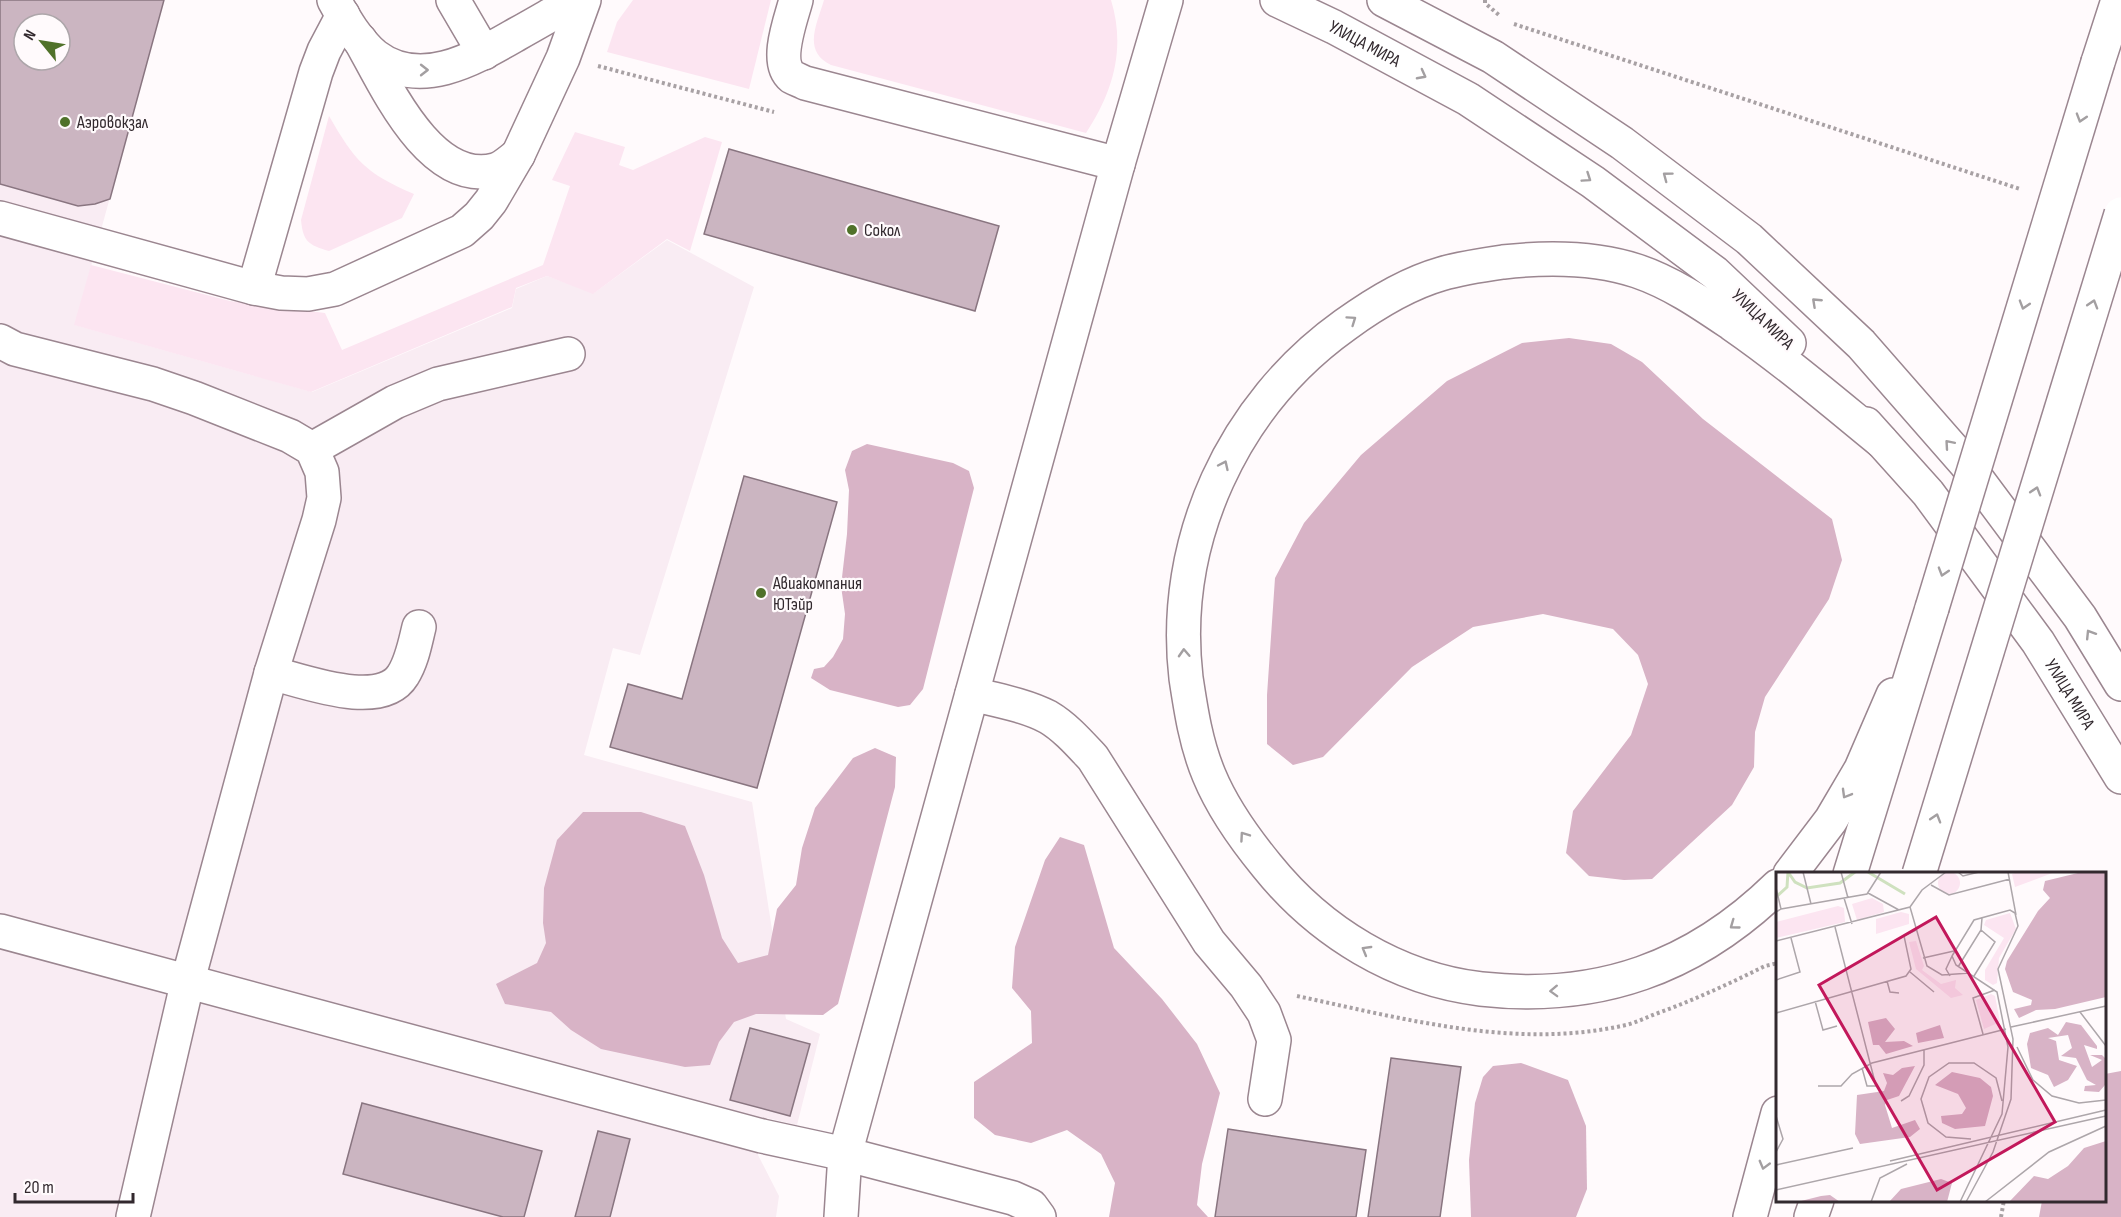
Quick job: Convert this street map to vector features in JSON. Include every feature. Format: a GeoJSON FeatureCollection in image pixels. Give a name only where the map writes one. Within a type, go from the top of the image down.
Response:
{"type":"FeatureCollection","features":[{"type":"Feature","properties":{"kind":"main road"},"geometry":{"type":"LineString","coordinates":[[453,0],[484,53]]}},
{"type":"Feature","properties":{"kind":"main road"},"geometry":{"type":"LineString","coordinates":[[346,18],[375,55],[387,63],[406,69],[426,71],[445,69],[484,53],[578,0]]}},
{"type":"Feature","properties":{"kind":"main road"},"geometry":{"type":"LineString","coordinates":[[2,226],[254,288],[281,293],[308,294],[335,289],[462,231],[479,216],[491,201],[518,155],[563,58],[584,0]]}},
{"type":"Feature","properties":{"kind":"main road"},"geometry":{"type":"LineString","coordinates":[[796,0],[783,53],[785,66],[791,76],[805,83],[1118,164]]}},
{"type":"Feature","properties":{"kind":"main road"},"geometry":{"type":"LineString","coordinates":[[841,1217],[844,1154],[1118,164],[1166,0]]}},
{"type":"Feature","properties":{"kind":"main road","name":"УЛИЦА МИРА"},"geometry":{"type":"LineString","coordinates":[[1277,0],[1334,27],[1468,99],[1593,182],[1715,273],[1824,377],[1928,493],[2038,642],[2121,777]]}},
{"type":"Feature","properties":{"kind":"main road"},"geometry":{"type":"LineString","coordinates":[[1384,0],[1493,57],[1622,143],[1749,239],[1861,344],[1966,464],[2080,617],[2121,684]]}},
{"type":"Feature","properties":{"kind":"main road"},"geometry":{"type":"LineString","coordinates":[[1850,872],[2118,0]]}},
{"type":"Feature","properties":{"kind":"main road"},"geometry":{"type":"LineString","coordinates":[[346,18],[405,120],[422,141],[441,157],[464,169],[479,173],[497,170],[518,155]]}},
{"type":"Feature","properties":{"kind":"main road"},"geometry":{"type":"LineString","coordinates":[[254,288],[316,72],[324,51],[346,18]]}},
{"type":"Feature","properties":{"kind":"main road"},"geometry":{"type":"LineString","coordinates":[[1919,872],[2121,214]]}},
{"type":"Feature","properties":{"kind":"main road"},"geometry":{"type":"LineString","coordinates":[[1776,888],[1752,912],[1710,941],[1664,966],[1608,984],[1560,991],[1510,992],[1460,986],[1419,975],[1376,956],[1340,935],[1280,882],[1252,848],[1229,814],[1209,774],[1190,709],[1184,655],[1184,602],[1192,554],[1205,509],[1227,459],[1246,426],[1269,395],[1301,360],[1369,308],[1439,274],[1477,266],[1558,258],[1598,262],[1633,270],[1667,283],[1693,297],[1769,349],[1881,441]]}},
{"type":"Feature","properties":{"kind":"main road"},"geometry":{"type":"LineString","coordinates":[[0,341],[15,349],[153,384],[290,436],[312,449],[322,472],[324,498],[271,673],[188,980],[133,1217]]}},
{"type":"Feature","properties":{"kind":"main road"},"geometry":{"type":"LineString","coordinates":[[312,449],[395,402],[438,384],[568,354]]}},
{"type":"Feature","properties":{"kind":"main road"},"geometry":{"type":"LineString","coordinates":[[1791,872],[1831,820],[1861,769],[1932,608]]}},
{"type":"Feature","properties":{"kind":"main road"},"geometry":{"type":"LineString","coordinates":[[271,673],[356,693],[381,692],[402,678],[411,660],[419,627]]}},
{"type":"Feature","properties":{"kind":"main road"},"geometry":{"type":"LineString","coordinates":[[972,694],[1048,717],[1068,732],[1093,758],[1209,942],[1246,986],[1264,1013],[1274,1040],[1265,1098]]}},
{"type":"Feature","properties":{"kind":"main road"},"geometry":{"type":"LineString","coordinates":[[0,931],[762,1136],[844,1154],[1013,1198],[1031,1206],[1039,1217]]}},
{"type":"Feature","properties":{"kind":"main road"},"geometry":{"type":"LineString","coordinates":[[1750,1217],[1776,1120]]}},
{"type":"Feature","properties":{"kind":"main road"},"geometry":{"type":"LineString","coordinates":[[1811,1217],[1816,1202]]}},
{"type":"Feature","properties":{"kind":"main road"},"geometry":{"type":"LineString","coordinates":[[1818,1217],[1822,1202]]}},
{"type":"Feature","properties":{"kind":"path"},"geometry":{"type":"LineString","coordinates":[[1485,0],[1485,3],[1505,21],[2030,192]]}},
{"type":"Feature","properties":{"kind":"path"},"geometry":{"type":"LineString","coordinates":[[563,58],[784,114]]}},
{"type":"Feature","properties":{"kind":"path"},"geometry":{"type":"LineString","coordinates":[[2001,1217],[2004,1202]]}},
{"type":"Feature","properties":{"kind":"shaded area"},"geometry":{"type":"Polygon","coordinates":[[[0,0],[164,0],[75,325],[312,392],[512,308],[516,289],[547,276],[594,293],[667,240],[754,287],[640,655],[613,648],[584,755],[752,802],[786,1019],[820,1034],[797,1125],[767,1118],[762,1136],[758,1155],[779,1196],[776,1217],[0,1217],[0,0]]]}},
{"type":"Feature","properties":{"kind":"shaded area"},"geometry":{"type":"Polygon","coordinates":[[[633,0],[771,0],[749,89],[607,52],[617,22],[633,0]]]}},
{"type":"Feature","properties":{"kind":"shaded area"},"geometry":{"type":"Polygon","coordinates":[[[824,0],[1111,0],[1115,18],[1117,53],[1110,86],[1086,133],[831,65],[822,59],[814,45],[815,27],[824,0]]]}},
{"type":"Feature","properties":{"kind":"shaded area"},"geometry":{"type":"Polygon","coordinates":[[[329,116],[346,144],[363,164],[372,172],[414,194],[402,218],[329,251],[316,247],[308,241],[303,233],[301,220],[329,116]]]}},
{"type":"Feature","properties":{"kind":"shaded area"},"geometry":{"type":"Polygon","coordinates":[[[575,132],[625,147],[619,165],[633,170],[705,137],[722,142],[690,251],[667,239],[593,294],[547,276],[516,288],[512,307],[311,392],[74,325],[91,265],[230,301],[325,313],[342,350],[543,265],[570,186],[552,180],[575,132]]]}},
{"type":"Feature","properties":{"kind":"shaded area"},"geometry":{"type":"Polygon","coordinates":[[[1569,338],[1611,344],[1642,362],[1703,419],[1832,519],[1842,560],[1829,599],[1765,697],[1755,732],[1754,767],[1732,805],[1652,879],[1624,880],[1589,876],[1566,853],[1573,811],[1631,735],[1648,684],[1638,655],[1613,629],[1543,614],[1473,627],[1412,667],[1323,757],[1293,765],[1267,744],[1267,695],[1275,578],[1304,523],[1361,455],[1447,381],[1522,343],[1569,338]]]}},
{"type":"Feature","properties":{"kind":"shaded area"},"geometry":{"type":"Polygon","coordinates":[[[867,444],[953,463],[969,471],[974,488],[923,689],[910,705],[898,707],[830,690],[811,678],[814,669],[824,667],[833,657],[843,639],[845,614],[841,586],[849,490],[845,470],[852,451],[867,444]]]}},
{"type":"Feature","properties":{"kind":"shaded area"},"geometry":{"type":"Polygon","coordinates":[[[875,748],[896,757],[895,787],[838,1004],[823,1015],[756,1014],[734,1022],[719,1042],[710,1065],[685,1067],[601,1049],[571,1030],[551,1012],[505,1004],[496,984],[537,963],[546,943],[543,923],[544,888],[557,840],[583,812],[641,812],[685,826],[704,875],[722,938],[738,963],[768,955],[777,909],[796,885],[802,848],[815,808],[853,758],[875,748]]]}},
{"type":"Feature","properties":{"kind":"shaded area"},"geometry":{"type":"Polygon","coordinates":[[[1060,837],[1084,845],[1114,948],[1162,999],[1197,1044],[1220,1093],[1202,1164],[1197,1205],[1208,1217],[1109,1217],[1115,1183],[1101,1154],[1067,1130],[1031,1143],[995,1135],[974,1118],[974,1082],[1032,1043],[1031,1011],[1012,988],[1015,947],[1045,860],[1060,837]]]}},
{"type":"Feature","properties":{"kind":"shaded area"},"geometry":{"type":"Polygon","coordinates":[[[1521,1063],[1568,1080],[1586,1126],[1587,1189],[1576,1217],[1471,1217],[1469,1160],[1475,1103],[1483,1077],[1493,1066],[1521,1063]]]}},
{"type":"Feature","properties":{"kind":"shaded area"},"geometry":{"type":"Polygon","coordinates":[[[2121,1071],[2121,1217],[2039,1217],[2042,1202],[2106,1202],[2106,1074],[2121,1071]]]}},
{"type":"Feature","properties":{"kind":"building","name":"Аэровокзал"},"geometry":{"type":"Polygon","coordinates":[[[0,0],[164,0],[110,199],[78,206],[0,184],[0,0]]]}},
{"type":"Feature","properties":{"kind":"building","name":"Сокол"},"geometry":{"type":"Polygon","coordinates":[[[729,149],[999,226],[975,311],[704,234],[729,149]]]}},
{"type":"Feature","properties":{"kind":"building","name":"Авиакомпания ЮТэйр"},"geometry":{"type":"Polygon","coordinates":[[[744,476],[837,502],[757,788],[610,747],[628,684],[682,699],[744,476]]]}},
{"type":"Feature","properties":{"kind":"building"},"geometry":{"type":"Polygon","coordinates":[[[750,1028],[810,1044],[790,1116],[730,1100],[750,1028]]]}},
{"type":"Feature","properties":{"kind":"building"},"geometry":{"type":"Polygon","coordinates":[[[1391,1058],[1461,1067],[1440,1217],[1368,1217],[1391,1058]]]}},
{"type":"Feature","properties":{"kind":"building"},"geometry":{"type":"Polygon","coordinates":[[[362,1103],[542,1151],[524,1217],[503,1217],[343,1174],[362,1103]]]}},
{"type":"Feature","properties":{"kind":"building"},"geometry":{"type":"Polygon","coordinates":[[[1228,1129],[1366,1150],[1356,1217],[1215,1217],[1228,1129]]]}},
{"type":"Feature","properties":{"kind":"building"},"geometry":{"type":"Polygon","coordinates":[[[598,1131],[630,1139],[610,1217],[575,1217],[598,1131]]]}},
{"type":"Feature","properties":{"kind":"place","name":"Аэровокзал"},"geometry":{"type":"Point","coordinates":[65,122]}},
{"type":"Feature","properties":{"kind":"place","name":"Сокол"},"geometry":{"type":"Point","coordinates":[852,230]}},
{"type":"Feature","properties":{"kind":"place","name":"Авиакомпания ЮТэйр"},"geometry":{"type":"Point","coordinates":[761,593]}}]}
